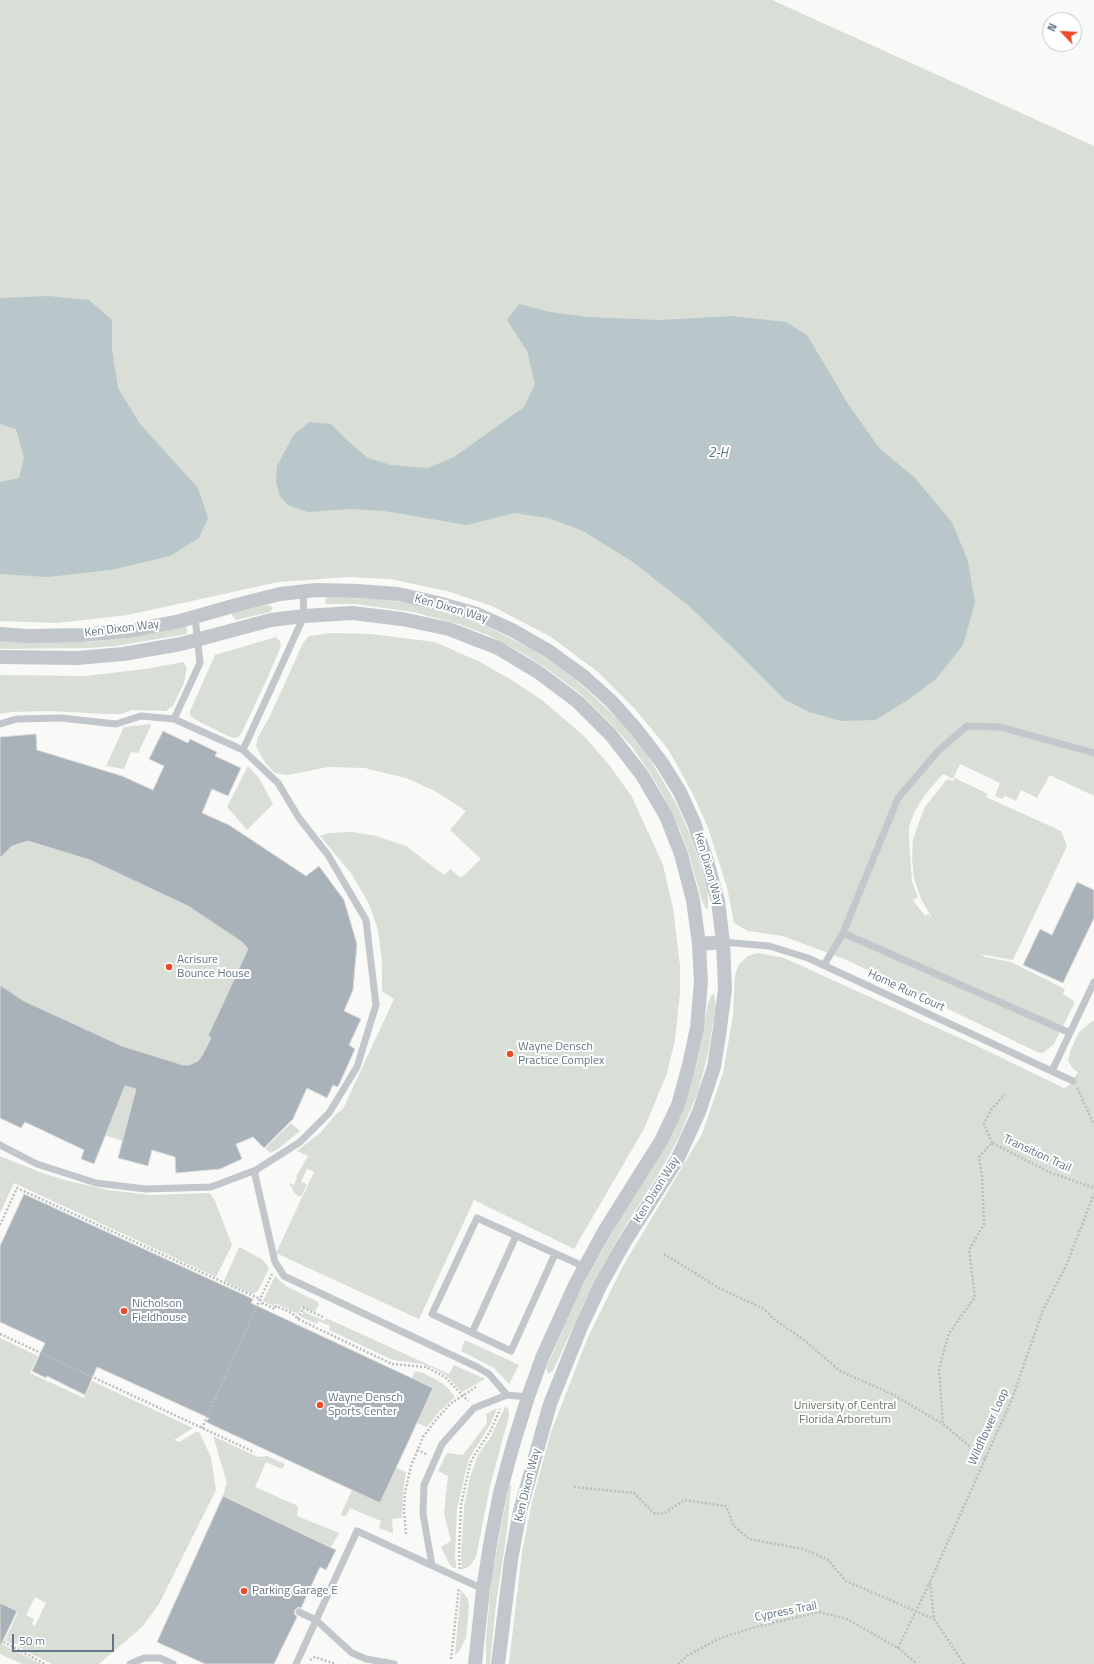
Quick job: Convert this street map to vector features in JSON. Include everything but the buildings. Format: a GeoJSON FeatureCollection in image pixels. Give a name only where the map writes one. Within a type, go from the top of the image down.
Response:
{"type":"FeatureCollection","features":[{"type":"Feature","properties":{"kind":"street","name":"Ken Dixon Way"},"geometry":{"type":"LineString","coordinates":[[0,634],[28,636],[82,635],[134,630],[180,621],[267,597],[303,592],[358,590],[398,594],[438,603],[477,614],[512,630],[547,650],[583,676],[611,701],[636,729],[662,763],[680,792],[694,823],[707,861],[718,901],[724,942],[725,989],[714,1067],[699,1112],[677,1160],[624,1243],[600,1286],[581,1327],[550,1404],[520,1510],[510,1567],[498,1664]]}},
{"type":"Feature","properties":{"kind":"street","name":"Ken Dixon Way"},"geometry":{"type":"LineString","coordinates":[[0,657],[77,658],[137,652],[181,644],[271,620],[352,613],[402,619],[449,629],[498,648],[538,672],[578,702],[611,735],[642,775],[666,816],[681,854],[693,900],[699,944],[701,982],[697,1028],[689,1065],[678,1105],[661,1141],[605,1230],[585,1267],[560,1317],[542,1358],[528,1397],[500,1493],[483,1589],[475,1664]]}},
{"type":"Feature","properties":{"kind":"street"},"geometry":{"type":"LineString","coordinates":[[699,944],[724,942]]}},
{"type":"Feature","properties":{"kind":"street"},"geometry":{"type":"LineString","coordinates":[[528,1397],[550,1404]]}},
{"type":"Feature","properties":{"kind":"lane"},"geometry":{"type":"LineString","coordinates":[[243,750],[304,616],[303,592]]}},
{"type":"Feature","properties":{"kind":"lane"},"geometry":{"type":"LineString","coordinates":[[174,719],[200,663],[195,617]]}},
{"type":"Feature","properties":{"kind":"lane"},"geometry":{"type":"LineString","coordinates":[[0,724],[17,719],[61,718],[116,724],[141,716],[174,719],[243,750],[278,783],[299,818],[328,855],[366,920],[376,1005],[357,1067],[329,1113],[300,1142],[256,1170],[211,1187],[146,1189],[96,1183],[37,1164],[0,1145]]}},
{"type":"Feature","properties":{"kind":"lane"},"geometry":{"type":"LineString","coordinates":[[824,965],[843,933],[898,798],[939,750],[967,726],[1000,727],[1094,753]]}},
{"type":"Feature","properties":{"kind":"lane"},"geometry":{"type":"LineString","coordinates":[[843,933],[1070,1033]]}},
{"type":"Feature","properties":{"kind":"lane","name":"Home Run Court"},"geometry":{"type":"LineString","coordinates":[[724,942],[769,946],[808,958],[1073,1080]]}},
{"type":"Feature","properties":{"kind":"lane"},"geometry":{"type":"LineString","coordinates":[[1052,1071],[1070,1033],[1092,993],[1094,982]]}},
{"type":"Feature","properties":{"kind":"lane"},"geometry":{"type":"LineString","coordinates":[[256,1170],[255,1175],[275,1262],[284,1276],[477,1367],[489,1374],[506,1395]]}},
{"type":"Feature","properties":{"kind":"lane"},"geometry":{"type":"LineString","coordinates":[[555,1254],[511,1351],[432,1314],[477,1218],[585,1267]]}},
{"type":"Feature","properties":{"kind":"lane"},"geometry":{"type":"LineString","coordinates":[[472,1333],[516,1236]]}},
{"type":"Feature","properties":{"kind":"lane"},"geometry":{"type":"LineString","coordinates":[[432,1565],[423,1514],[424,1485],[442,1444],[474,1408],[506,1395],[528,1397]]}},
{"type":"Feature","properties":{"kind":"lane"},"geometry":{"type":"LineString","coordinates":[[296,1664],[357,1531],[483,1589]]}},
{"type":"Feature","properties":{"kind":"lane"},"geometry":{"type":"LineString","coordinates":[[299,1612],[316,1620],[352,1653],[366,1659],[394,1664]]}},
{"type":"Feature","properties":{"kind":"lane"},"geometry":{"type":"LineString","coordinates":[[130,1664],[144,1658],[160,1658],[173,1664]]}},
{"type":"Feature","properties":{"kind":"path"},"geometry":{"type":"LineString","coordinates":[[1073,1080],[1094,1124]]}},
{"type":"Feature","properties":{"kind":"path"},"geometry":{"type":"LineString","coordinates":[[992,1143],[984,1124],[990,1110],[1005,1094]]}},
{"type":"Feature","properties":{"kind":"path","name":"Transition Trail"},"geometry":{"type":"LineString","coordinates":[[943,1424],[939,1369],[949,1333],[975,1297],[969,1250],[984,1224],[982,1176],[978,1157],[992,1143],[1049,1172],[1094,1188]]}},
{"type":"Feature","properties":{"kind":"path"},"geometry":{"type":"LineString","coordinates":[[0,1225],[17,1188],[260,1299],[262,1303],[275,1309],[276,1306],[292,1313],[298,1319],[392,1364],[426,1367],[445,1377],[474,1408]]}},
{"type":"Feature","properties":{"kind":"path","name":"Wildflower Loop"},"geometry":{"type":"LineString","coordinates":[[930,1582],[1012,1399],[1043,1310],[1066,1266],[1094,1194]]}},
{"type":"Feature","properties":{"kind":"path"},"geometry":{"type":"LineString","coordinates":[[664,1254],[719,1288],[764,1308],[775,1320],[804,1340],[840,1371],[892,1394],[943,1424],[985,1459]]}},
{"type":"Feature","properties":{"kind":"path"},"geometry":{"type":"LineString","coordinates":[[202,1428],[272,1273],[278,1267]]}},
{"type":"Feature","properties":{"kind":"path"},"geometry":{"type":"LineString","coordinates":[[298,1319],[303,1308],[323,1317]]}},
{"type":"Feature","properties":{"kind":"path"},"geometry":{"type":"LineString","coordinates":[[0,1334],[254,1452]]}},
{"type":"Feature","properties":{"kind":"path"},"geometry":{"type":"LineString","coordinates":[[406,1534],[404,1511],[405,1492],[414,1456],[423,1438],[450,1404],[476,1387]]}},
{"type":"Feature","properties":{"kind":"path"},"geometry":{"type":"LineString","coordinates":[[451,1659],[461,1563],[459,1554],[461,1505],[470,1464],[491,1430],[500,1408]]}},
{"type":"Feature","properties":{"kind":"path"},"geometry":{"type":"LineString","coordinates":[[574,1487],[634,1493],[655,1514],[665,1513],[684,1500],[726,1506],[734,1526],[749,1539],[803,1549],[827,1559],[846,1581],[934,1619]]}},
{"type":"Feature","properties":{"kind":"path"},"geometry":{"type":"LineString","coordinates":[[898,1648],[930,1582]]}},
{"type":"Feature","properties":{"kind":"path"},"geometry":{"type":"LineString","coordinates":[[930,1582],[934,1619],[964,1664]]}},
{"type":"Feature","properties":{"kind":"path","name":"Cypress Trail"},"geometry":{"type":"LineString","coordinates":[[678,1664],[687,1656],[718,1639],[755,1627],[819,1612],[847,1619],[898,1648],[917,1664]]}},
{"type":"Feature","properties":{"kind":"path"},"geometry":{"type":"LineString","coordinates":[[0,1640],[45,1664]]}},
{"type":"Feature","properties":{"kind":"path"},"geometry":{"type":"LineString","coordinates":[[315,1657],[335,1664]]}},
{"type":"Feature","properties":{"kind":"green space"},"geometry":{"type":"Polygon","coordinates":[[[0,0],[772,0],[1094,146],[1094,796],[1050,775],[1037,798],[1021,790],[1016,801],[1005,796],[1002,799],[995,796],[1000,783],[960,764],[953,779],[943,774],[924,796],[914,813],[909,827],[912,882],[918,897],[913,900],[925,916],[928,914],[932,918],[921,899],[914,879],[912,858],[913,840],[925,807],[947,779],[953,781],[955,778],[988,794],[986,797],[1061,831],[1067,846],[1013,960],[980,954],[986,957],[1011,962],[1065,989],[1063,994],[1074,1001],[1074,1004],[1054,1044],[1043,1053],[1037,1052],[849,961],[783,936],[748,931],[734,923],[727,887],[708,828],[693,794],[668,749],[634,708],[598,672],[551,637],[492,606],[447,591],[390,579],[349,577],[278,582],[128,615],[57,623],[0,621],[0,0]]]}},
{"type":"Feature","properties":{"kind":"green space"},"geometry":{"type":"Polygon","coordinates":[[[329,597],[374,599],[409,603],[463,617],[488,627],[532,649],[574,678],[622,723],[643,748],[662,779],[678,807],[691,837],[708,890],[708,909],[706,909],[702,901],[688,851],[679,828],[650,773],[632,747],[582,695],[546,668],[524,654],[488,635],[458,624],[413,612],[355,604],[326,604],[325,599],[329,597]]]}},
{"type":"Feature","properties":{"kind":"green space"},"geometry":{"type":"Polygon","coordinates":[[[269,605],[273,608],[270,612],[236,620],[232,615],[232,613],[269,605]]]}},
{"type":"Feature","properties":{"kind":"green space"},"geometry":{"type":"Polygon","coordinates":[[[185,626],[187,629],[187,634],[116,646],[90,648],[0,649],[0,640],[90,642],[185,626]]]}},
{"type":"Feature","properties":{"kind":"green space"},"geometry":{"type":"Polygon","coordinates":[[[332,633],[370,634],[435,642],[480,662],[510,679],[543,701],[584,736],[610,766],[632,797],[663,865],[673,908],[680,966],[680,993],[675,1040],[667,1073],[644,1129],[574,1249],[474,1200],[419,1319],[276,1253],[314,1172],[307,1169],[301,1182],[307,1184],[301,1197],[295,1194],[289,1183],[294,1185],[297,1178],[296,1177],[308,1156],[297,1151],[321,1132],[336,1114],[343,1109],[394,999],[382,991],[382,961],[378,930],[369,904],[351,873],[320,836],[329,833],[352,832],[376,836],[406,846],[444,875],[450,869],[461,878],[481,859],[450,830],[466,811],[435,791],[406,778],[365,768],[328,767],[288,775],[275,773],[265,763],[256,746],[258,737],[270,716],[303,643],[309,636],[332,633]]]}},
{"type":"Feature","properties":{"kind":"green space"},"geometry":{"type":"Polygon","coordinates":[[[276,637],[280,641],[281,646],[242,732],[238,737],[234,738],[226,735],[194,719],[190,715],[190,711],[215,655],[276,637]]]}},
{"type":"Feature","properties":{"kind":"green space"},"geometry":{"type":"Polygon","coordinates":[[[184,662],[187,668],[184,683],[173,706],[166,711],[132,710],[121,714],[49,711],[11,712],[0,714],[0,675],[85,676],[145,669],[184,662]]]}},
{"type":"Feature","properties":{"kind":"green space"},"geometry":{"type":"Polygon","coordinates":[[[150,724],[151,726],[138,753],[131,752],[124,769],[106,766],[124,727],[150,724]]]}},
{"type":"Feature","properties":{"kind":"green space","name":"Acrisure Bounce House"},"geometry":{"type":"Polygon","coordinates":[[[40,751],[122,776],[229,825],[305,875],[329,907],[329,1004],[361,1019],[349,1045],[355,1049],[338,1087],[332,1084],[330,1087],[332,1088],[327,1098],[293,1082],[251,1138],[215,1154],[172,1156],[91,1131],[25,1122],[21,1128],[0,1118],[0,753],[40,751]]]}},
{"type":"Feature","properties":{"kind":"green space"},"geometry":{"type":"Polygon","coordinates":[[[248,766],[259,778],[273,804],[247,830],[227,807],[248,766]]]}},
{"type":"Feature","properties":{"kind":"green space","name":"University of Central Florida Arboretum"},"geometry":{"type":"Polygon","coordinates":[[[758,953],[784,958],[975,1045],[1064,1088],[1070,1085],[1078,1072],[1073,1069],[1068,1060],[1071,1049],[1079,1032],[1094,1021],[1094,1664],[509,1664],[522,1552],[532,1502],[551,1432],[588,1337],[623,1266],[702,1134],[723,1073],[733,1015],[735,975],[739,964],[748,956],[758,953]]]}},
{"type":"Feature","properties":{"kind":"green space"},"geometry":{"type":"Polygon","coordinates":[[[712,994],[714,995],[716,1006],[708,1053],[698,1092],[680,1135],[664,1165],[618,1238],[584,1303],[553,1371],[548,1374],[546,1368],[580,1291],[687,1095],[697,1064],[708,1003],[712,994]]]}},
{"type":"Feature","properties":{"kind":"green space"},"geometry":{"type":"Polygon","coordinates":[[[291,1123],[300,1131],[278,1149],[270,1153],[265,1148],[291,1123]]]}},
{"type":"Feature","properties":{"kind":"green space"},"geometry":{"type":"Polygon","coordinates":[[[0,1156],[42,1173],[108,1190],[150,1195],[210,1193],[215,1201],[232,1245],[216,1277],[14,1183],[0,1213],[0,1156]]]}},
{"type":"Feature","properties":{"kind":"green space"},"geometry":{"type":"Polygon","coordinates":[[[239,1247],[262,1259],[269,1268],[258,1291],[252,1294],[224,1281],[239,1247]]]}},
{"type":"Feature","properties":{"kind":"green space"},"geometry":{"type":"Polygon","coordinates":[[[275,1276],[286,1286],[318,1302],[319,1304],[315,1312],[301,1307],[298,1314],[275,1303],[273,1306],[263,1301],[275,1276]]]}},
{"type":"Feature","properties":{"kind":"green space"},"geometry":{"type":"Polygon","coordinates":[[[303,1311],[324,1321],[326,1318],[449,1374],[454,1365],[485,1379],[462,1392],[447,1376],[433,1368],[422,1364],[393,1360],[329,1330],[330,1326],[318,1321],[317,1324],[301,1317],[303,1311]]]}},
{"type":"Feature","properties":{"kind":"green space"},"geometry":{"type":"Polygon","coordinates":[[[0,1338],[38,1356],[30,1373],[84,1398],[92,1381],[193,1428],[174,1440],[179,1442],[196,1432],[199,1432],[211,1457],[216,1490],[159,1604],[142,1627],[99,1664],[52,1664],[18,1647],[19,1645],[13,1642],[12,1644],[5,1640],[18,1612],[0,1603],[0,1338]],[[35,1597],[26,1615],[34,1619],[32,1624],[35,1626],[46,1603],[35,1597]]]}},
{"type":"Feature","properties":{"kind":"green space"},"geometry":{"type":"Polygon","coordinates":[[[465,1340],[519,1365],[509,1384],[494,1368],[461,1351],[465,1340]]]}},
{"type":"Feature","properties":{"kind":"green space"},"geometry":{"type":"Polygon","coordinates":[[[415,1371],[437,1380],[447,1387],[455,1397],[439,1412],[427,1427],[417,1423],[433,1388],[412,1378],[415,1371]]]}},
{"type":"Feature","properties":{"kind":"green space"},"geometry":{"type":"Polygon","coordinates":[[[505,1407],[508,1408],[509,1416],[490,1486],[476,1557],[470,1566],[462,1570],[461,1555],[464,1507],[470,1477],[478,1455],[490,1438],[505,1407]]]}},
{"type":"Feature","properties":{"kind":"green space"},"geometry":{"type":"Polygon","coordinates":[[[497,1408],[491,1423],[469,1459],[467,1466],[457,1509],[455,1555],[456,1568],[453,1568],[441,1547],[451,1541],[444,1513],[448,1476],[438,1471],[447,1453],[463,1455],[487,1423],[486,1414],[497,1408]]]}},
{"type":"Feature","properties":{"kind":"green space"},"geometry":{"type":"Polygon","coordinates":[[[213,1436],[258,1457],[267,1456],[285,1464],[282,1469],[266,1462],[255,1487],[296,1505],[298,1507],[297,1516],[339,1533],[331,1547],[223,1496],[227,1483],[213,1436]]]}},
{"type":"Feature","properties":{"kind":"green space"},"geometry":{"type":"Polygon","coordinates":[[[396,1468],[406,1472],[402,1518],[392,1519],[393,1533],[379,1528],[381,1521],[350,1508],[346,1516],[342,1516],[341,1514],[352,1490],[380,1503],[396,1468]]]}},
{"type":"Feature","properties":{"kind":"green space"},"geometry":{"type":"Polygon","coordinates":[[[509,1485],[511,1485],[507,1531],[496,1604],[490,1664],[486,1664],[486,1640],[491,1581],[509,1485]]]}},
{"type":"Feature","properties":{"kind":"green space"},"geometry":{"type":"Polygon","coordinates":[[[461,1590],[468,1599],[469,1606],[466,1638],[460,1650],[455,1655],[461,1590]]]}},
{"type":"Feature","properties":{"kind":"green space"},"geometry":{"type":"Polygon","coordinates":[[[0,1643],[41,1664],[22,1664],[0,1654],[0,1643]]]}},
{"type":"Feature","properties":{"kind":"water"},"geometry":{"type":"Polygon","coordinates":[[[49,296],[89,300],[112,320],[112,349],[118,388],[140,424],[198,488],[208,518],[199,538],[170,556],[111,570],[48,577],[0,574],[0,482],[19,478],[24,458],[16,429],[0,424],[0,298],[49,296]]]}},
{"type":"Feature","properties":{"kind":"water","name":"2-H"},"geometry":{"type":"Polygon","coordinates":[[[519,304],[550,312],[589,317],[660,320],[732,316],[786,322],[807,335],[848,404],[880,449],[914,477],[952,522],[968,561],[975,603],[963,645],[936,679],[908,700],[875,720],[841,721],[809,712],[785,700],[688,605],[630,560],[581,530],[548,518],[514,513],[467,525],[384,511],[350,509],[308,512],[288,505],[280,496],[276,482],[277,466],[293,436],[309,422],[331,424],[368,458],[391,465],[428,468],[454,457],[524,407],[535,384],[527,351],[507,320],[519,304]]]}},
{"type":"Feature","properties":{"kind":"place","name":"Acrisure Bounce House"},"geometry":{"type":"Point","coordinates":[169,967]}},
{"type":"Feature","properties":{"kind":"place","name":"Wayne Densch Practice Complex"},"geometry":{"type":"Point","coordinates":[510,1054]}},
{"type":"Feature","properties":{"kind":"place","name":"Nicholson Fieldhouse"},"geometry":{"type":"Point","coordinates":[124,1311]}},
{"type":"Feature","properties":{"kind":"place","name":"Wayne Densch Sports Center"},"geometry":{"type":"Point","coordinates":[320,1405]}},
{"type":"Feature","properties":{"kind":"place","name":"Parking Garage E"},"geometry":{"type":"Point","coordinates":[244,1591]}}]}
